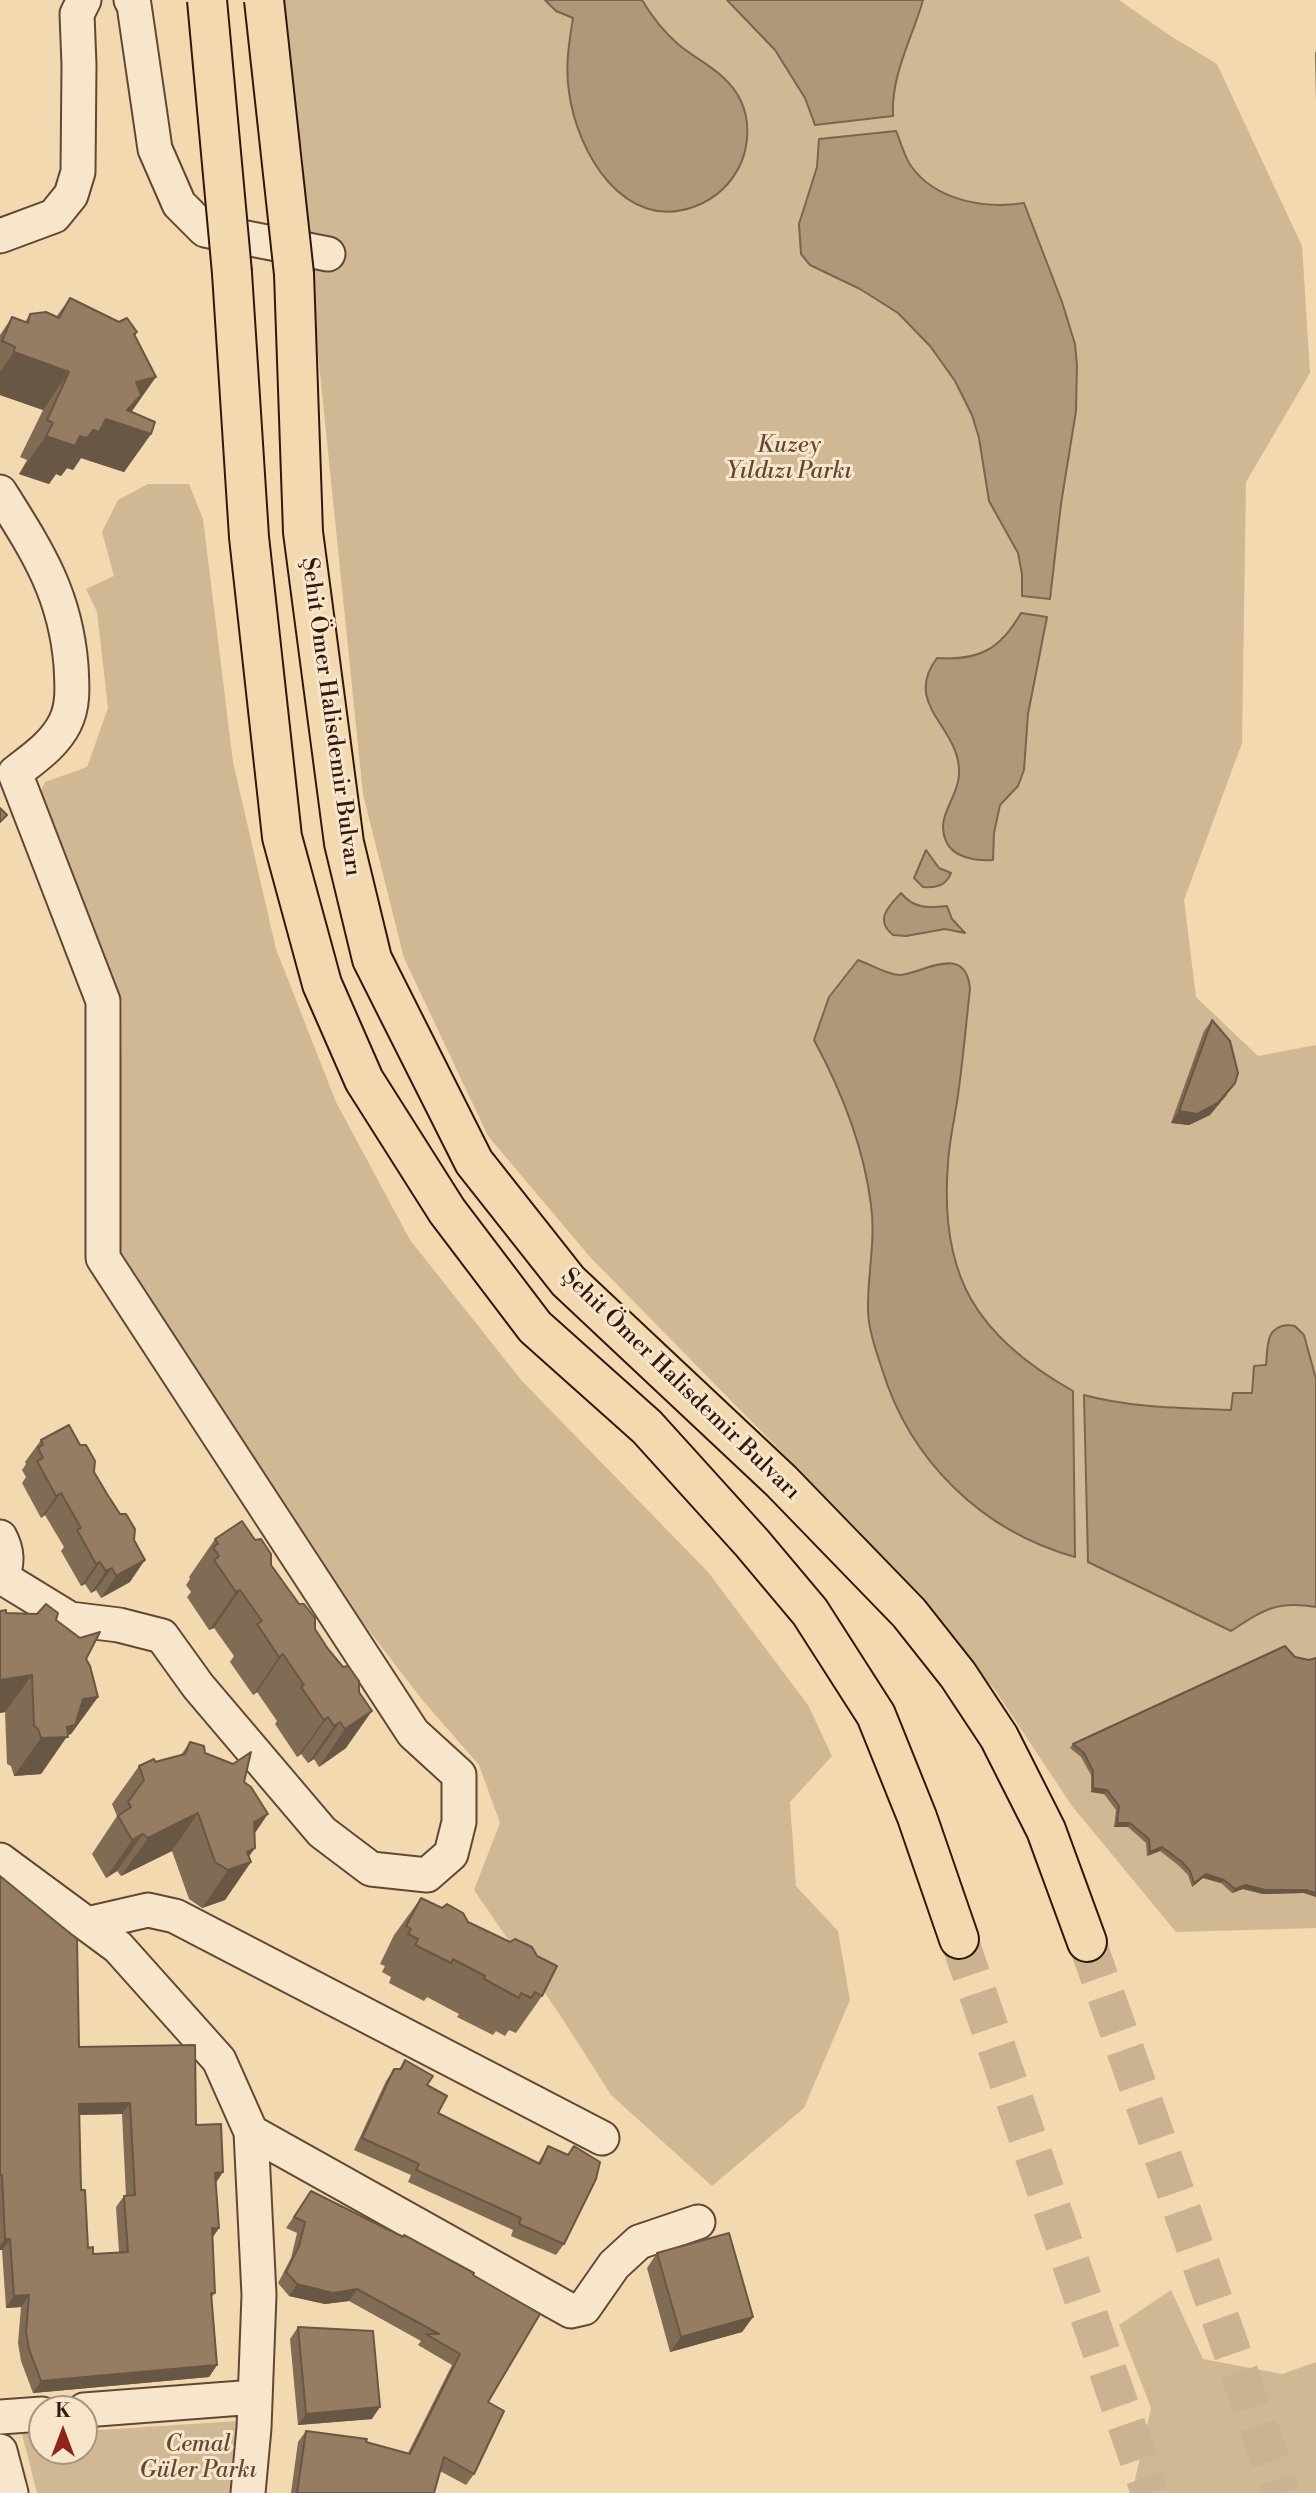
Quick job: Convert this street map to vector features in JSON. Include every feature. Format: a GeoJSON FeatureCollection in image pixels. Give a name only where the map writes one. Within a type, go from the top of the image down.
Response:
{"type":"FeatureCollection","features":[{"type":"Feature","properties":{"kind":"highway"},"geometry":{"type":"LineString","coordinates":[[206,0],[232,273],[249,537],[282,837],[322,984],[363,1080],[447,1211],[535,1328],[647,1426],[810,1612],[876,1716],[917,1817],[959,1940]]}},
{"type":"Feature","properties":{"kind":"highway","name":"Şehit Ömer Halisdemir Bulvarı"},"geometry":{"type":"LineString","coordinates":[[264,0],[294,274],[303,532],[344,843],[372,959],[474,1162],[568,1281],[781,1481],[909,1614],[958,1675],[999,1737],[1046,1830],[1087,1942]]}},
{"type":"Feature","properties":{"kind":"street"},"geometry":{"type":"LineString","coordinates":[[0,236],[54,216],[71,195],[78,172],[79,65],[76,14],[84,0]]}},
{"type":"Feature","properties":{"kind":"street"},"geometry":{"type":"LineString","coordinates":[[131,0],[134,5],[155,149],[179,204],[205,230],[328,254]]}},
{"type":"Feature","properties":{"kind":"street"},"geometry":{"type":"LineString","coordinates":[[0,492],[51,578],[66,630],[72,696],[66,721],[55,739],[8,776],[103,1002],[103,1258],[413,1733],[459,1775],[459,1822],[450,1854],[427,1875],[372,1869],[322,1832],[198,1686],[162,1636],[119,1625],[70,1619],[1,1578],[8,1562],[0,1537]]}},
{"type":"Feature","properties":{"kind":"street"},"geometry":{"type":"LineString","coordinates":[[0,1860],[118,1947],[219,2060],[251,2132],[259,2295],[248,2493]]}},
{"type":"Feature","properties":{"kind":"street"},"geometry":{"type":"LineString","coordinates":[[87,1924],[148,1910],[175,1916],[602,2138]]}},
{"type":"Feature","properties":{"kind":"street"},"geometry":{"type":"LineString","coordinates":[[251,2132],[571,2311],[584,2308],[614,2265],[639,2242],[698,2222]]}},
{"type":"Feature","properties":{"kind":"street"},"geometry":{"type":"LineString","coordinates":[[98,2409],[255,2397]]}},
{"type":"Feature","properties":{"kind":"street"},"geometry":{"type":"LineString","coordinates":[[0,2417],[28,2415]]}},
{"type":"Feature","properties":{"kind":"street"},"geometry":{"type":"LineString","coordinates":[[0,2451],[11,2493]]}},
{"type":"Feature","properties":{"kind":"green space","name":"Kuzey Yıldızı Parkı"},"geometry":{"type":"Polygon","coordinates":[[[282,0],[1119,0],[1217,64],[1302,246],[1310,373],[1246,482],[1242,743],[1184,900],[1196,997],[1258,1056],[1316,1045],[1316,1928],[1176,1932],[1072,1806],[995,1690],[859,1531],[591,1258],[488,1136],[404,958],[363,794],[317,344],[303,161],[282,0]]]}},
{"type":"Feature","properties":{"kind":"green space"},"geometry":{"type":"Polygon","coordinates":[[[148,484],[189,484],[203,519],[233,762],[276,949],[336,1102],[410,1240],[522,1381],[708,1572],[808,1705],[832,1756],[790,1802],[796,1886],[838,1931],[850,2000],[804,2108],[712,2186],[611,2095],[474,1890],[500,1823],[479,1765],[424,1702],[323,1571],[119,1253],[122,1001],[35,804],[45,782],[87,767],[108,708],[97,612],[86,589],[114,576],[102,532],[118,500],[148,484]]]}},
{"type":"Feature","properties":{"kind":"green space"},"geometry":{"type":"Polygon","coordinates":[[[1171,2290],[1203,2359],[1282,2374],[1316,2362],[1316,2493],[1132,2493],[1151,2408],[1119,2325],[1171,2290]]]}},
{"type":"Feature","properties":{"kind":"green space","name":"Cemal Güler Parkı"},"geometry":{"type":"Polygon","coordinates":[[[238,2421],[230,2493],[37,2493],[30,2465],[98,2465],[98,2430],[238,2421]]]}},
{"type":"Feature","properties":{"kind":"green space","name":"Cemal Güler Parkı"},"geometry":{"type":"Polygon","coordinates":[[[22,2434],[28,2434],[28,2458],[22,2434]]]}},
{"type":"Feature","properties":{"kind":"shaded area"},"geometry":{"type":"Polygon","coordinates":[[[545,0],[642,0],[674,40],[729,83],[744,109],[747,132],[741,163],[723,189],[696,206],[670,212],[647,208],[626,198],[608,182],[582,139],[569,92],[567,73],[573,18],[556,11],[545,0]]]}},
{"type":"Feature","properties":{"kind":"shaded area"},"geometry":{"type":"Polygon","coordinates":[[[727,0],[923,0],[895,86],[893,116],[815,125],[805,98],[775,50],[727,0]]]}},
{"type":"Feature","properties":{"kind":"shaded area"},"geometry":{"type":"Polygon","coordinates":[[[896,131],[911,166],[921,178],[947,195],[993,205],[1024,203],[1062,302],[1075,344],[1076,411],[1061,504],[1050,599],[1022,596],[1018,553],[989,501],[979,438],[972,415],[955,381],[930,346],[898,313],[860,289],[810,265],[801,254],[799,224],[817,167],[819,139],[896,131]]]}},
{"type":"Feature","properties":{"kind":"shaded area"},"geometry":{"type":"Polygon","coordinates":[[[1021,613],[1047,617],[1028,714],[1024,770],[1018,786],[1000,805],[994,833],[993,860],[973,859],[959,855],[949,847],[943,832],[945,816],[959,775],[952,743],[929,703],[926,690],[928,675],[937,658],[976,655],[996,644],[1021,613]]]}},
{"type":"Feature","properties":{"kind":"shaded area"},"geometry":{"type":"Polygon","coordinates":[[[926,850],[939,868],[951,873],[940,885],[923,887],[914,878],[926,850]]]}},
{"type":"Feature","properties":{"kind":"shaded area"},"geometry":{"type":"Polygon","coordinates":[[[901,893],[911,902],[922,906],[947,906],[952,919],[965,933],[945,929],[906,936],[893,935],[885,924],[885,913],[901,893]]]}},
{"type":"Feature","properties":{"kind":"shaded area"},"geometry":{"type":"Polygon","coordinates":[[[858,960],[899,975],[951,963],[960,967],[967,975],[970,989],[948,1164],[950,1239],[958,1271],[971,1299],[989,1325],[1012,1349],[1073,1391],[1075,1557],[1010,1530],[954,1488],[911,1434],[882,1369],[871,1334],[868,1312],[872,1232],[868,1183],[850,1120],[814,1040],[829,997],[858,960]]]}},
{"type":"Feature","properties":{"kind":"shaded area"},"geometry":{"type":"Polygon","coordinates":[[[1295,1326],[1304,1335],[1316,1379],[1316,1607],[1291,1605],[1271,1608],[1231,1631],[1088,1562],[1084,1395],[1139,1405],[1231,1410],[1233,1393],[1252,1393],[1254,1366],[1266,1365],[1271,1334],[1275,1329],[1295,1326]]]}},
{"type":"Feature","properties":{"kind":"building"},"geometry":{"type":"Polygon","coordinates":[[[70,298],[119,322],[127,318],[137,332],[134,334],[156,377],[136,382],[141,395],[127,410],[155,422],[151,434],[106,419],[99,432],[93,430],[87,438],[80,436],[75,446],[46,436],[53,423],[47,420],[69,372],[14,352],[15,347],[2,341],[12,317],[28,323],[30,314],[46,312],[59,318],[70,298]]]}},
{"type":"Feature","properties":{"kind":"building"},"geometry":{"type":"Polygon","coordinates":[[[0,808],[7,815],[0,822],[0,808]]]}},
{"type":"Feature","properties":{"kind":"building"},"geometry":{"type":"Polygon","coordinates":[[[1212,1020],[1230,1041],[1238,1073],[1235,1083],[1218,1103],[1197,1114],[1179,1111],[1212,1020]]]}},
{"type":"Feature","properties":{"kind":"building"},"geometry":{"type":"Polygon","coordinates":[[[69,1425],[80,1445],[86,1445],[95,1461],[94,1472],[107,1494],[120,1514],[126,1514],[135,1529],[134,1540],[145,1560],[116,1576],[112,1568],[106,1571],[100,1562],[96,1564],[77,1530],[81,1528],[61,1493],[56,1496],[37,1461],[43,1458],[38,1448],[43,1445],[41,1440],[69,1425]]]}},
{"type":"Feature","properties":{"kind":"building"},"geometry":{"type":"Polygon","coordinates":[[[242,1521],[255,1540],[261,1539],[271,1554],[271,1565],[299,1604],[304,1604],[315,1618],[315,1629],[328,1649],[343,1667],[348,1666],[359,1681],[359,1692],[372,1711],[345,1729],[340,1722],[334,1726],[328,1717],[324,1720],[301,1687],[304,1685],[283,1654],[279,1657],[257,1624],[262,1621],[240,1590],[236,1592],[214,1560],[219,1556],[213,1547],[218,1544],[215,1539],[242,1521]]]}},
{"type":"Feature","properties":{"kind":"building"},"geometry":{"type":"Polygon","coordinates":[[[46,1604],[58,1613],[56,1620],[80,1638],[100,1632],[86,1659],[98,1697],[83,1699],[75,1725],[67,1727],[68,1737],[41,1738],[34,1726],[32,1675],[0,1680],[0,1611],[37,1614],[46,1604]]]}},
{"type":"Feature","properties":{"kind":"building"},"geometry":{"type":"Polygon","coordinates":[[[1285,1646],[1295,1657],[1309,1660],[1316,1658],[1316,1893],[1306,1890],[1265,1890],[1246,1885],[1235,1889],[1224,1880],[1206,1874],[1194,1883],[1190,1871],[1181,1861],[1162,1847],[1150,1852],[1149,1839],[1130,1823],[1117,1823],[1119,1806],[1107,1790],[1093,1788],[1093,1771],[1084,1753],[1073,1744],[1285,1646]]]}},
{"type":"Feature","properties":{"kind":"building"},"geometry":{"type":"Polygon","coordinates":[[[190,1742],[204,1746],[205,1753],[233,1764],[251,1752],[244,1782],[251,1787],[268,1814],[254,1822],[255,1848],[247,1852],[251,1862],[228,1870],[215,1862],[198,1813],[148,1838],[143,1834],[132,1840],[118,1816],[131,1807],[128,1802],[144,1780],[139,1766],[154,1759],[155,1762],[185,1754],[190,1742]]]}},
{"type":"Feature","properties":{"kind":"building"},"geometry":{"type":"Polygon","coordinates":[[[0,1876],[77,1939],[79,2047],[195,2045],[196,2125],[221,2124],[223,2172],[215,2173],[219,2228],[212,2228],[215,2293],[211,2293],[217,2365],[41,2381],[29,2349],[26,2332],[29,2295],[14,2296],[10,2239],[5,2239],[0,2175],[0,1876]],[[130,2103],[79,2104],[81,2190],[85,2190],[88,2248],[93,2247],[93,2254],[128,2252],[124,2196],[135,2195],[130,2103]]]}},
{"type":"Feature","properties":{"kind":"building"},"geometry":{"type":"Polygon","coordinates":[[[421,1898],[442,1908],[447,1904],[463,1913],[468,1922],[510,1942],[515,1939],[532,1947],[537,1956],[557,1966],[542,1996],[535,1992],[531,1998],[521,1993],[519,1998],[453,1959],[451,1963],[415,1945],[418,1939],[408,1934],[411,1929],[406,1926],[421,1898]]]}},
{"type":"Feature","properties":{"kind":"building"},"geometry":{"type":"Polygon","coordinates":[[[405,2060],[433,2076],[427,2085],[447,2096],[438,2113],[540,2164],[548,2146],[568,2155],[574,2146],[600,2162],[596,2179],[564,2244],[519,2224],[521,2218],[416,2170],[419,2164],[362,2138],[394,2069],[401,2069],[405,2060]]]}},
{"type":"Feature","properties":{"kind":"building"},"geometry":{"type":"Polygon","coordinates":[[[311,2191],[403,2237],[404,2235],[474,2273],[473,2275],[540,2314],[488,2402],[504,2411],[474,2474],[444,2457],[434,2493],[297,2493],[306,2431],[367,2439],[366,2442],[410,2454],[460,2354],[426,2334],[439,2334],[357,2289],[333,2293],[297,2284],[286,2272],[299,2246],[305,2222],[294,2217],[311,2191]]]}},
{"type":"Feature","properties":{"kind":"building"},"geometry":{"type":"Polygon","coordinates":[[[729,2233],[753,2317],[681,2337],[657,2253],[729,2233]]]}},
{"type":"Feature","properties":{"kind":"building"},"geometry":{"type":"Polygon","coordinates":[[[298,2327],[373,2331],[380,2407],[306,2414],[298,2327]]]}},
{"type":"Feature","properties":{"kind":"tunnel"},"geometry":{"type":"LineString","coordinates":[[959,1939],[1150,2493]]}},
{"type":"Feature","properties":{"kind":"tunnel"},"geometry":{"type":"LineString","coordinates":[[1087,1942],[1282,2493]]}}]}
